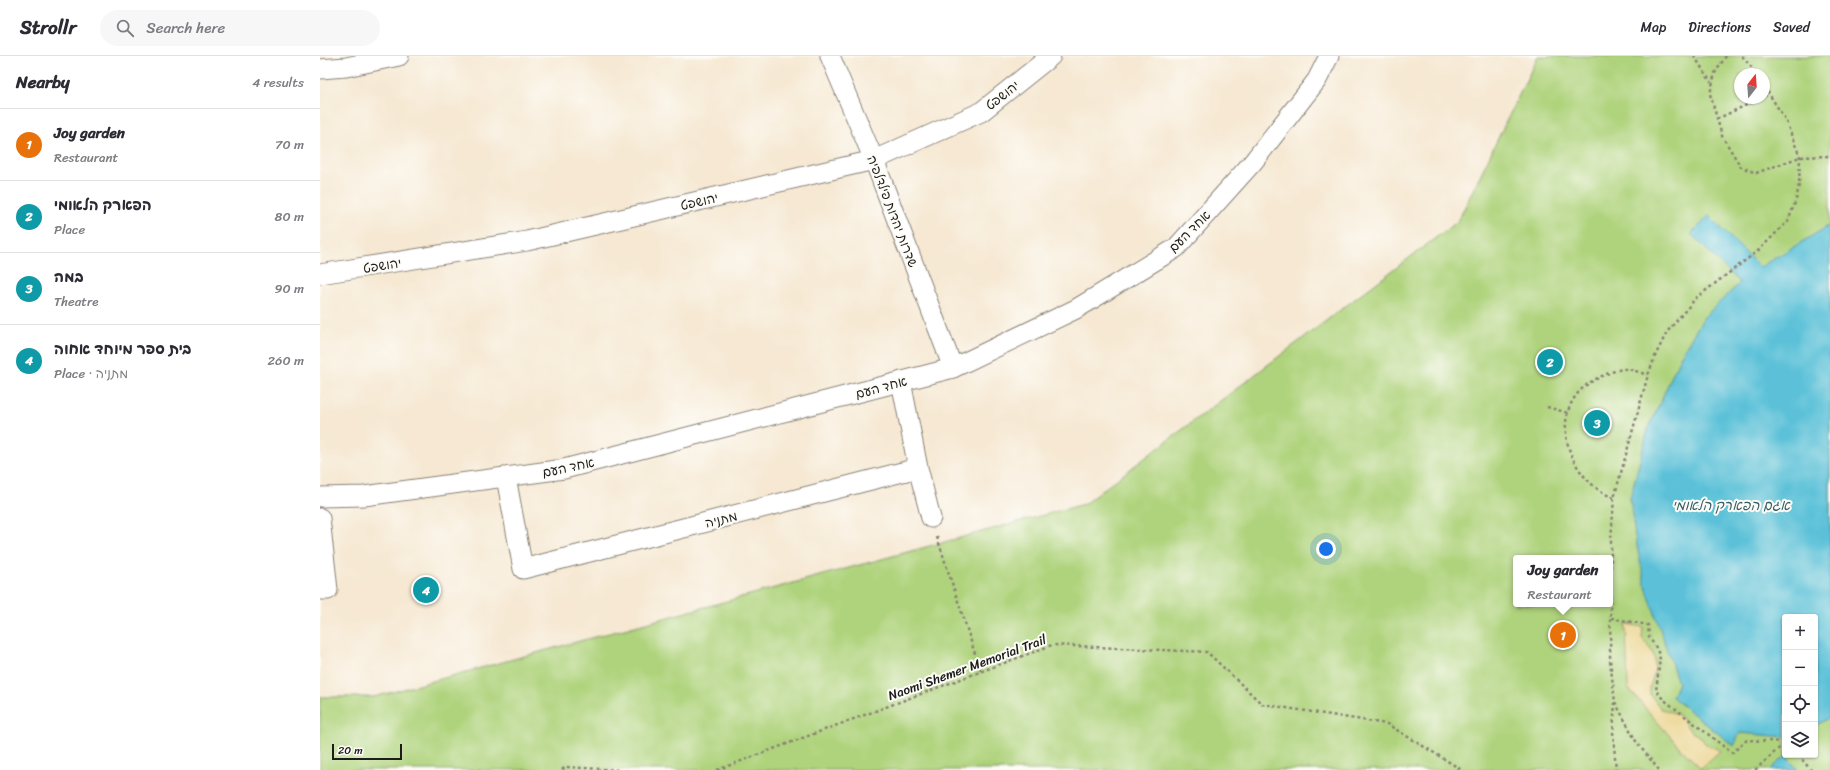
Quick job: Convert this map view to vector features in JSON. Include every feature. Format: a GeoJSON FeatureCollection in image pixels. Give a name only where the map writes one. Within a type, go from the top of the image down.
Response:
{"type":"FeatureCollection","features":[{"type":"Feature","properties":{"kind":"street"},"geometry":{"type":"LineString","coordinates":[[320,69],[346,67],[399,56]]}},
{"type":"Feature","properties":{"kind":"street","name":"שדרות יהדות פילדלפיה"},"geometry":{"type":"LineString","coordinates":[[830,56],[874,160],[953,368]]}},
{"type":"Feature","properties":{"kind":"street","name":"יהושפט"},"geometry":{"type":"LineString","coordinates":[[320,274],[527,241],[874,160],[981,112],[1051,56]]}},
{"type":"Feature","properties":{"kind":"street","name":"אחד העם"},"geometry":{"type":"LineString","coordinates":[[320,496],[364,496],[564,469],[953,368],[1076,308],[1176,248],[1253,162],[1317,80],[1329,56]]}},
{"type":"Feature","properties":{"kind":"street"},"geometry":{"type":"LineString","coordinates":[[901,381],[918,468],[931,518]]}},
{"type":"Feature","properties":{"kind":"street","name":"מתניה"},"geometry":{"type":"LineString","coordinates":[[506,477],[523,569],[918,468]]}},
{"type":"Feature","properties":{"kind":"street"},"geometry":{"type":"LineString","coordinates":[[320,518],[324,590]]}},
{"type":"Feature","properties":{"kind":"path"},"geometry":{"type":"LineString","coordinates":[[1694,56],[1712,83]]}},
{"type":"Feature","properties":{"kind":"path"},"geometry":{"type":"LineString","coordinates":[[1726,56],[1715,73],[1710,94],[1722,136],[1741,167],[1756,173],[1800,157],[1830,156]]}},
{"type":"Feature","properties":{"kind":"path"},"geometry":{"type":"LineString","coordinates":[[1742,56],[1752,68]]}},
{"type":"Feature","properties":{"kind":"path"},"geometry":{"type":"LineString","coordinates":[[1611,555],[1614,498],[1648,375],[1666,332],[1696,298],[1759,250],[1788,221],[1799,185],[1800,157],[1785,119],[1770,96]]}},
{"type":"Feature","properties":{"kind":"path"},"geometry":{"type":"LineString","coordinates":[[1717,119],[1748,104]]}},
{"type":"Feature","properties":{"kind":"path"},"geometry":{"type":"LineString","coordinates":[[1614,498],[1591,485],[1575,463],[1570,453],[1566,433],[1568,413],[1577,395],[1585,386],[1598,378],[1613,372],[1624,370],[1648,375]]}},
{"type":"Feature","properties":{"kind":"path"},"geometry":{"type":"LineString","coordinates":[[1547,407],[1568,413]]}},
{"type":"Feature","properties":{"kind":"path"},"geometry":{"type":"LineString","coordinates":[[931,518],[981,672]]}},
{"type":"Feature","properties":{"kind":"path"},"geometry":{"type":"LineString","coordinates":[[1611,607],[1610,660],[1615,702],[1613,732],[1616,770]]}},
{"type":"Feature","properties":{"kind":"path"},"geometry":{"type":"LineString","coordinates":[[1611,618],[1648,625],[1649,637],[1657,649],[1660,659],[1656,691],[1732,753],[1747,740],[1782,743]]}},
{"type":"Feature","properties":{"kind":"path","name":"Naomi Shemer Memorial Trail"},"geometry":{"type":"LineString","coordinates":[[717,770],[1052,645],[1207,652],[1262,704],[1387,724],[1462,770]]}},
{"type":"Feature","properties":{"kind":"path"},"geometry":{"type":"LineString","coordinates":[[1615,702],[1637,743],[1659,770]]}},
{"type":"Feature","properties":{"kind":"path"},"geometry":{"type":"LineString","coordinates":[[1755,770],[1782,746]]}},
{"type":"Feature","properties":{"kind":"path"},"geometry":{"type":"LineString","coordinates":[[1801,758],[1811,770]]}},
{"type":"Feature","properties":{"kind":"path"},"geometry":{"type":"LineString","coordinates":[[562,770],[565,767],[620,770]]}},
{"type":"Feature","properties":{"kind":"green space"},"geometry":{"type":"Polygon","coordinates":[[[1538,56],[1830,56],[1830,770],[320,770],[320,697],[374,697],[1084,504],[1458,221],[1538,56]]]}},
{"type":"Feature","properties":{"kind":"sand"},"geometry":{"type":"Polygon","coordinates":[[[1626,624],[1643,627],[1642,638],[1653,653],[1655,661],[1655,670],[1650,687],[1650,694],[1661,709],[1677,714],[1690,731],[1702,738],[1707,745],[1720,751],[1701,768],[1681,749],[1628,688],[1626,624]]]}},
{"type":"Feature","properties":{"kind":"water","name":"אגם הפארק הלאומי"},"geometry":{"type":"Polygon","coordinates":[[[1709,216],[1760,267],[1830,225],[1830,717],[1818,724],[1818,614],[1782,614],[1782,737],[1740,733],[1734,746],[1672,697],[1678,683],[1645,584],[1635,536],[1630,498],[1648,430],[1681,355],[1704,317],[1740,283],[1691,234],[1709,216]]]}},
{"type":"Feature","properties":{"kind":"water"},"geometry":{"type":"Polygon","coordinates":[[[1784,758],[1788,758],[1798,770],[1770,770],[1784,758]]]}},
{"type":"Feature","properties":{"kind":"place","name":"הפארק הלאומי"},"geometry":{"type":"Point","coordinates":[1550,362]}},
{"type":"Feature","properties":{"kind":"place","name":"במה"},"geometry":{"type":"Point","coordinates":[1597,423]}},
{"type":"Feature","properties":{"kind":"place","name":"בית ספר מיוחד אחוה"},"geometry":{"type":"Point","coordinates":[426,590]}},
{"type":"Feature","properties":{"kind":"place","name":"Joy garden"},"geometry":{"type":"Point","coordinates":[1563,635]}}]}
